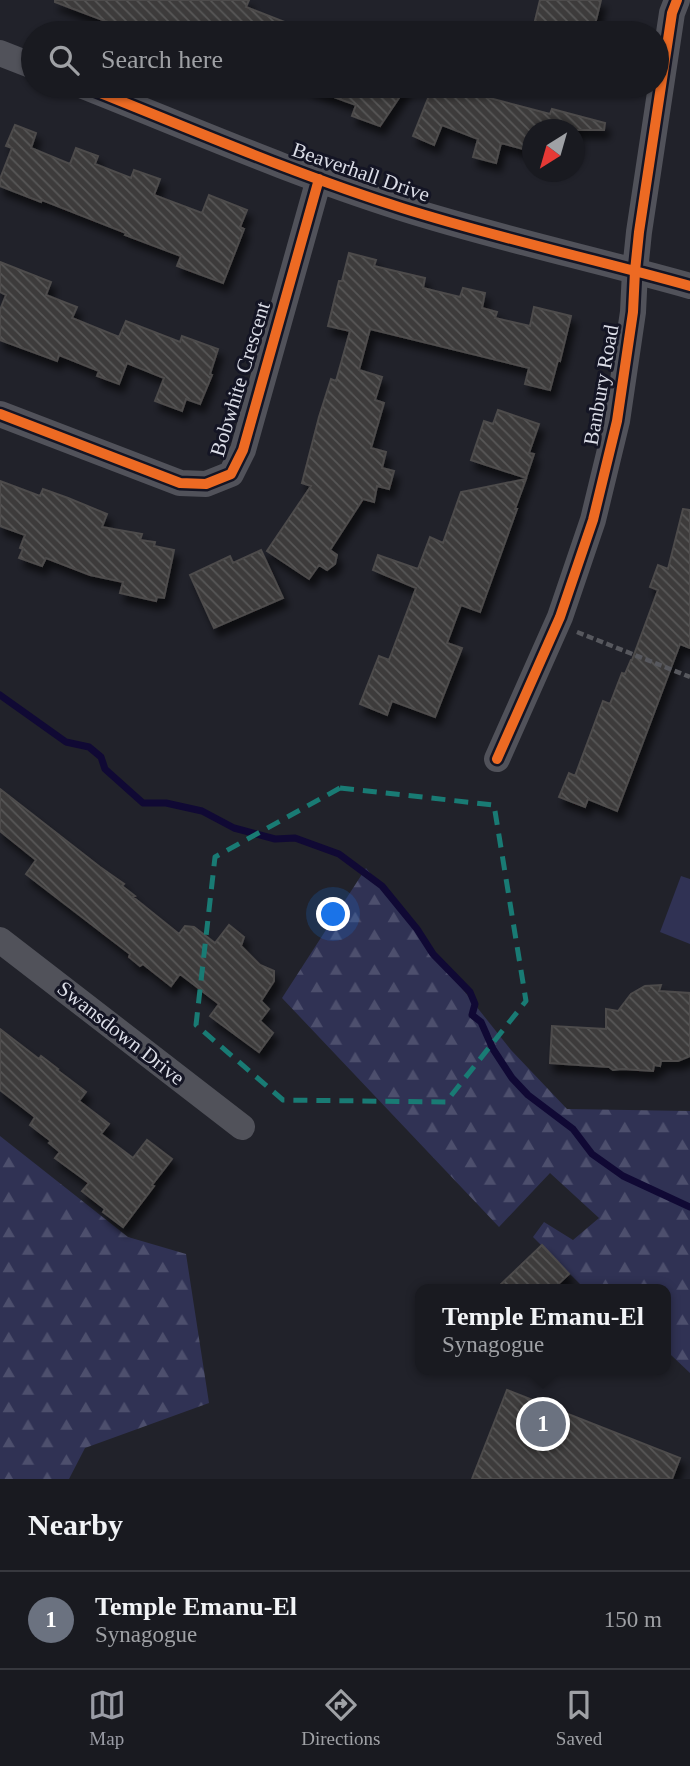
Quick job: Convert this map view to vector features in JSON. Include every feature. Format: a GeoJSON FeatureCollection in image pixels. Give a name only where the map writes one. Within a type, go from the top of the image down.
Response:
{"type":"FeatureCollection","features":[{"type":"Feature","properties":{"kind":"street","name":"Banbury Road"},"geometry":{"type":"LineString","coordinates":[[669,34],[677,0]]}},
{"type":"Feature","properties":{"kind":"street"},"geometry":{"type":"LineString","coordinates":[[0,53],[21,61]]}},
{"type":"Feature","properties":{"kind":"street","name":"Beaverhall Drive"},"geometry":{"type":"LineString","coordinates":[[113,98],[319,179],[399,207],[482,233],[690,286]]}},
{"type":"Feature","properties":{"kind":"street","name":"Banbury Road"},"geometry":{"type":"LineString","coordinates":[[497,760],[557,624],[593,520],[617,421],[660,98]]}},
{"type":"Feature","properties":{"kind":"street","name":"Bobwhite Crescent"},"geometry":{"type":"LineString","coordinates":[[0,414],[180,483],[206,484],[231,474],[243,450],[319,179]]}},
{"type":"Feature","properties":{"kind":"street","name":"Swansdown Drive"},"geometry":{"type":"LineString","coordinates":[[0,940],[242,1127]]}},
{"type":"Feature","properties":{"kind":"path"},"geometry":{"type":"LineString","coordinates":[[557,624],[690,677]]}},
{"type":"Feature","properties":{"kind":"highlighted area"},"geometry":{"type":"Polygon","coordinates":[[[340,788],[494,805],[526,1001],[446,1102],[283,1100],[196,1025],[215,857],[340,788]]]}},
{"type":"Feature","properties":{"kind":"green space"},"geometry":{"type":"Polygon","coordinates":[[[366,868],[511,1050],[567,1109],[690,1111],[690,1373],[671,1355],[671,1284],[580,1284],[533,1237],[544,1222],[573,1240],[599,1218],[550,1173],[499,1227],[282,998],[366,868]]]}},
{"type":"Feature","properties":{"kind":"green space"},"geometry":{"type":"Polygon","coordinates":[[[681,876],[690,879],[690,944],[660,932],[681,876]]]}},
{"type":"Feature","properties":{"kind":"green space"},"geometry":{"type":"Polygon","coordinates":[[[0,1136],[128,1237],[186,1254],[209,1403],[85,1448],[69,1479],[0,1479],[0,1136]]]}},
{"type":"Feature","properties":{"kind":"building"},"geometry":{"type":"Polygon","coordinates":[[[249,0],[246,7],[282,21],[105,21],[55,2],[249,0]]]}},
{"type":"Feature","properties":{"kind":"building"},"geometry":{"type":"Polygon","coordinates":[[[540,0],[601,0],[596,21],[535,21],[540,0]]]}},
{"type":"Feature","properties":{"kind":"building"},"geometry":{"type":"Polygon","coordinates":[[[337,98],[399,98],[380,126],[352,116],[356,105],[337,98]]]}},
{"type":"Feature","properties":{"kind":"building"},"geometry":{"type":"Polygon","coordinates":[[[428,98],[489,98],[550,114],[552,109],[605,123],[604,130],[585,130],[585,119],[522,119],[522,149],[501,143],[496,163],[473,157],[478,139],[442,125],[434,145],[413,136],[428,98]]]}},
{"type":"Feature","properties":{"kind":"building"},"geometry":{"type":"Polygon","coordinates":[[[15,125],[36,133],[31,148],[70,164],[76,148],[98,156],[95,164],[131,178],[134,170],[160,179],[154,195],[202,213],[209,195],[247,210],[240,227],[244,229],[223,283],[177,266],[181,256],[0,186],[0,179],[12,148],[6,146],[15,125]]]}},
{"type":"Feature","properties":{"kind":"building"},"geometry":{"type":"Polygon","coordinates":[[[349,253],[376,260],[374,266],[425,278],[423,288],[460,297],[463,288],[485,293],[482,308],[497,312],[495,318],[530,326],[534,307],[571,316],[550,390],[525,384],[529,368],[370,329],[359,370],[382,377],[375,400],[384,403],[371,448],[386,452],[382,468],[394,471],[389,489],[377,486],[374,502],[363,499],[330,550],[337,555],[335,564],[327,570],[319,565],[309,579],[267,551],[311,486],[302,483],[331,379],[336,381],[350,331],[328,326],[349,253]]]}},
{"type":"Feature","properties":{"kind":"building"},"geometry":{"type":"Polygon","coordinates":[[[0,262],[51,282],[46,295],[77,307],[72,318],[119,337],[126,321],[180,342],[182,336],[218,349],[210,374],[212,375],[200,404],[186,399],[182,411],[155,401],[164,378],[127,363],[119,384],[97,376],[99,371],[59,355],[57,361],[0,340],[0,310],[6,295],[0,292],[0,262]]]}},
{"type":"Feature","properties":{"kind":"building"},"geometry":{"type":"Polygon","coordinates":[[[498,410],[539,424],[529,453],[534,454],[526,478],[471,460],[484,421],[493,424],[498,410]]]}},
{"type":"Feature","properties":{"kind":"building"},"geometry":{"type":"Polygon","coordinates":[[[526,479],[480,612],[461,605],[447,643],[462,648],[435,717],[392,701],[387,715],[360,704],[379,656],[389,660],[416,588],[373,570],[378,555],[418,569],[430,537],[443,543],[461,492],[526,479]]]}},
{"type":"Feature","properties":{"kind":"building"},"geometry":{"type":"Polygon","coordinates":[[[0,481],[40,496],[43,489],[68,498],[107,514],[102,527],[142,534],[140,540],[155,542],[154,546],[174,550],[164,598],[157,597],[156,601],[120,593],[123,582],[90,575],[46,558],[42,566],[19,558],[25,535],[0,526],[0,481]]]}},
{"type":"Feature","properties":{"kind":"building"},"geometry":{"type":"Polygon","coordinates":[[[683,509],[690,510],[690,648],[680,644],[617,811],[588,799],[585,807],[559,797],[569,773],[575,776],[603,701],[610,704],[622,673],[625,674],[632,660],[658,590],[650,587],[658,565],[668,569],[683,509]]]}},
{"type":"Feature","properties":{"kind":"building"},"geometry":{"type":"Polygon","coordinates":[[[261,550],[283,598],[214,628],[190,575],[230,556],[233,563],[261,550]]]}},
{"type":"Feature","properties":{"kind":"building"},"geometry":{"type":"Polygon","coordinates":[[[0,789],[124,884],[122,886],[135,896],[133,897],[179,934],[185,926],[194,927],[215,943],[229,925],[244,937],[241,946],[260,965],[274,971],[274,981],[261,1001],[269,1009],[260,1021],[273,1033],[259,1052],[210,1016],[219,1004],[180,974],[171,986],[143,964],[140,966],[129,957],[130,954],[26,874],[36,860],[0,831],[0,789]]]}},
{"type":"Feature","properties":{"kind":"building"},"geometry":{"type":"Polygon","coordinates":[[[661,985],[659,991],[690,993],[690,1056],[678,1061],[661,1061],[660,1066],[654,1065],[653,1071],[613,1070],[609,1067],[550,1063],[552,1026],[606,1029],[606,1009],[618,1011],[631,994],[645,986],[661,985]]]}},
{"type":"Feature","properties":{"kind":"building"},"geometry":{"type":"Polygon","coordinates":[[[0,1029],[39,1059],[41,1056],[86,1092],[79,1101],[109,1124],[101,1134],[133,1158],[147,1140],[172,1159],[123,1227],[82,1191],[89,1183],[55,1158],[60,1152],[49,1143],[51,1141],[30,1125],[35,1117],[0,1090],[0,1029]]]}},
{"type":"Feature","properties":{"kind":"building"},"geometry":{"type":"Polygon","coordinates":[[[542,1245],[569,1274],[558,1284],[501,1284],[542,1245]]]}},
{"type":"Feature","properties":{"kind":"building"},"geometry":{"type":"Polygon","coordinates":[[[507,1390],[680,1458],[672,1479],[472,1479],[507,1390]]]}},
{"type":"Feature","properties":{"kind":"waterway"},"geometry":{"type":"LineString","coordinates":[[0,695],[66,742],[89,747],[101,757],[105,769],[143,803],[166,803],[202,811],[234,828],[275,839],[295,838],[339,854],[382,886],[417,929],[433,954],[470,992],[475,1004],[472,1015],[481,1022],[493,1049],[512,1078],[528,1095],[573,1129],[592,1154],[623,1176],[690,1207]]}},
{"type":"Feature","properties":{"kind":"cycle path"},"geometry":{"type":"LineString","coordinates":[[669,33],[677,0]]}},
{"type":"Feature","properties":{"kind":"cycle path"},"geometry":{"type":"LineString","coordinates":[[113,98],[362,195],[474,229],[690,286]]}},
{"type":"Feature","properties":{"kind":"cycle path"},"geometry":{"type":"LineString","coordinates":[[497,759],[560,617],[593,520],[617,421],[633,312],[639,232],[659,98]]}},
{"type":"Feature","properties":{"kind":"cycle path"},"geometry":{"type":"LineString","coordinates":[[0,414],[180,483],[206,484],[231,474],[243,450],[319,179]]}},
{"type":"Feature","properties":{"kind":"place","name":"Temple Emanu-El"},"geometry":{"type":"Point","coordinates":[543,1424]}}]}
